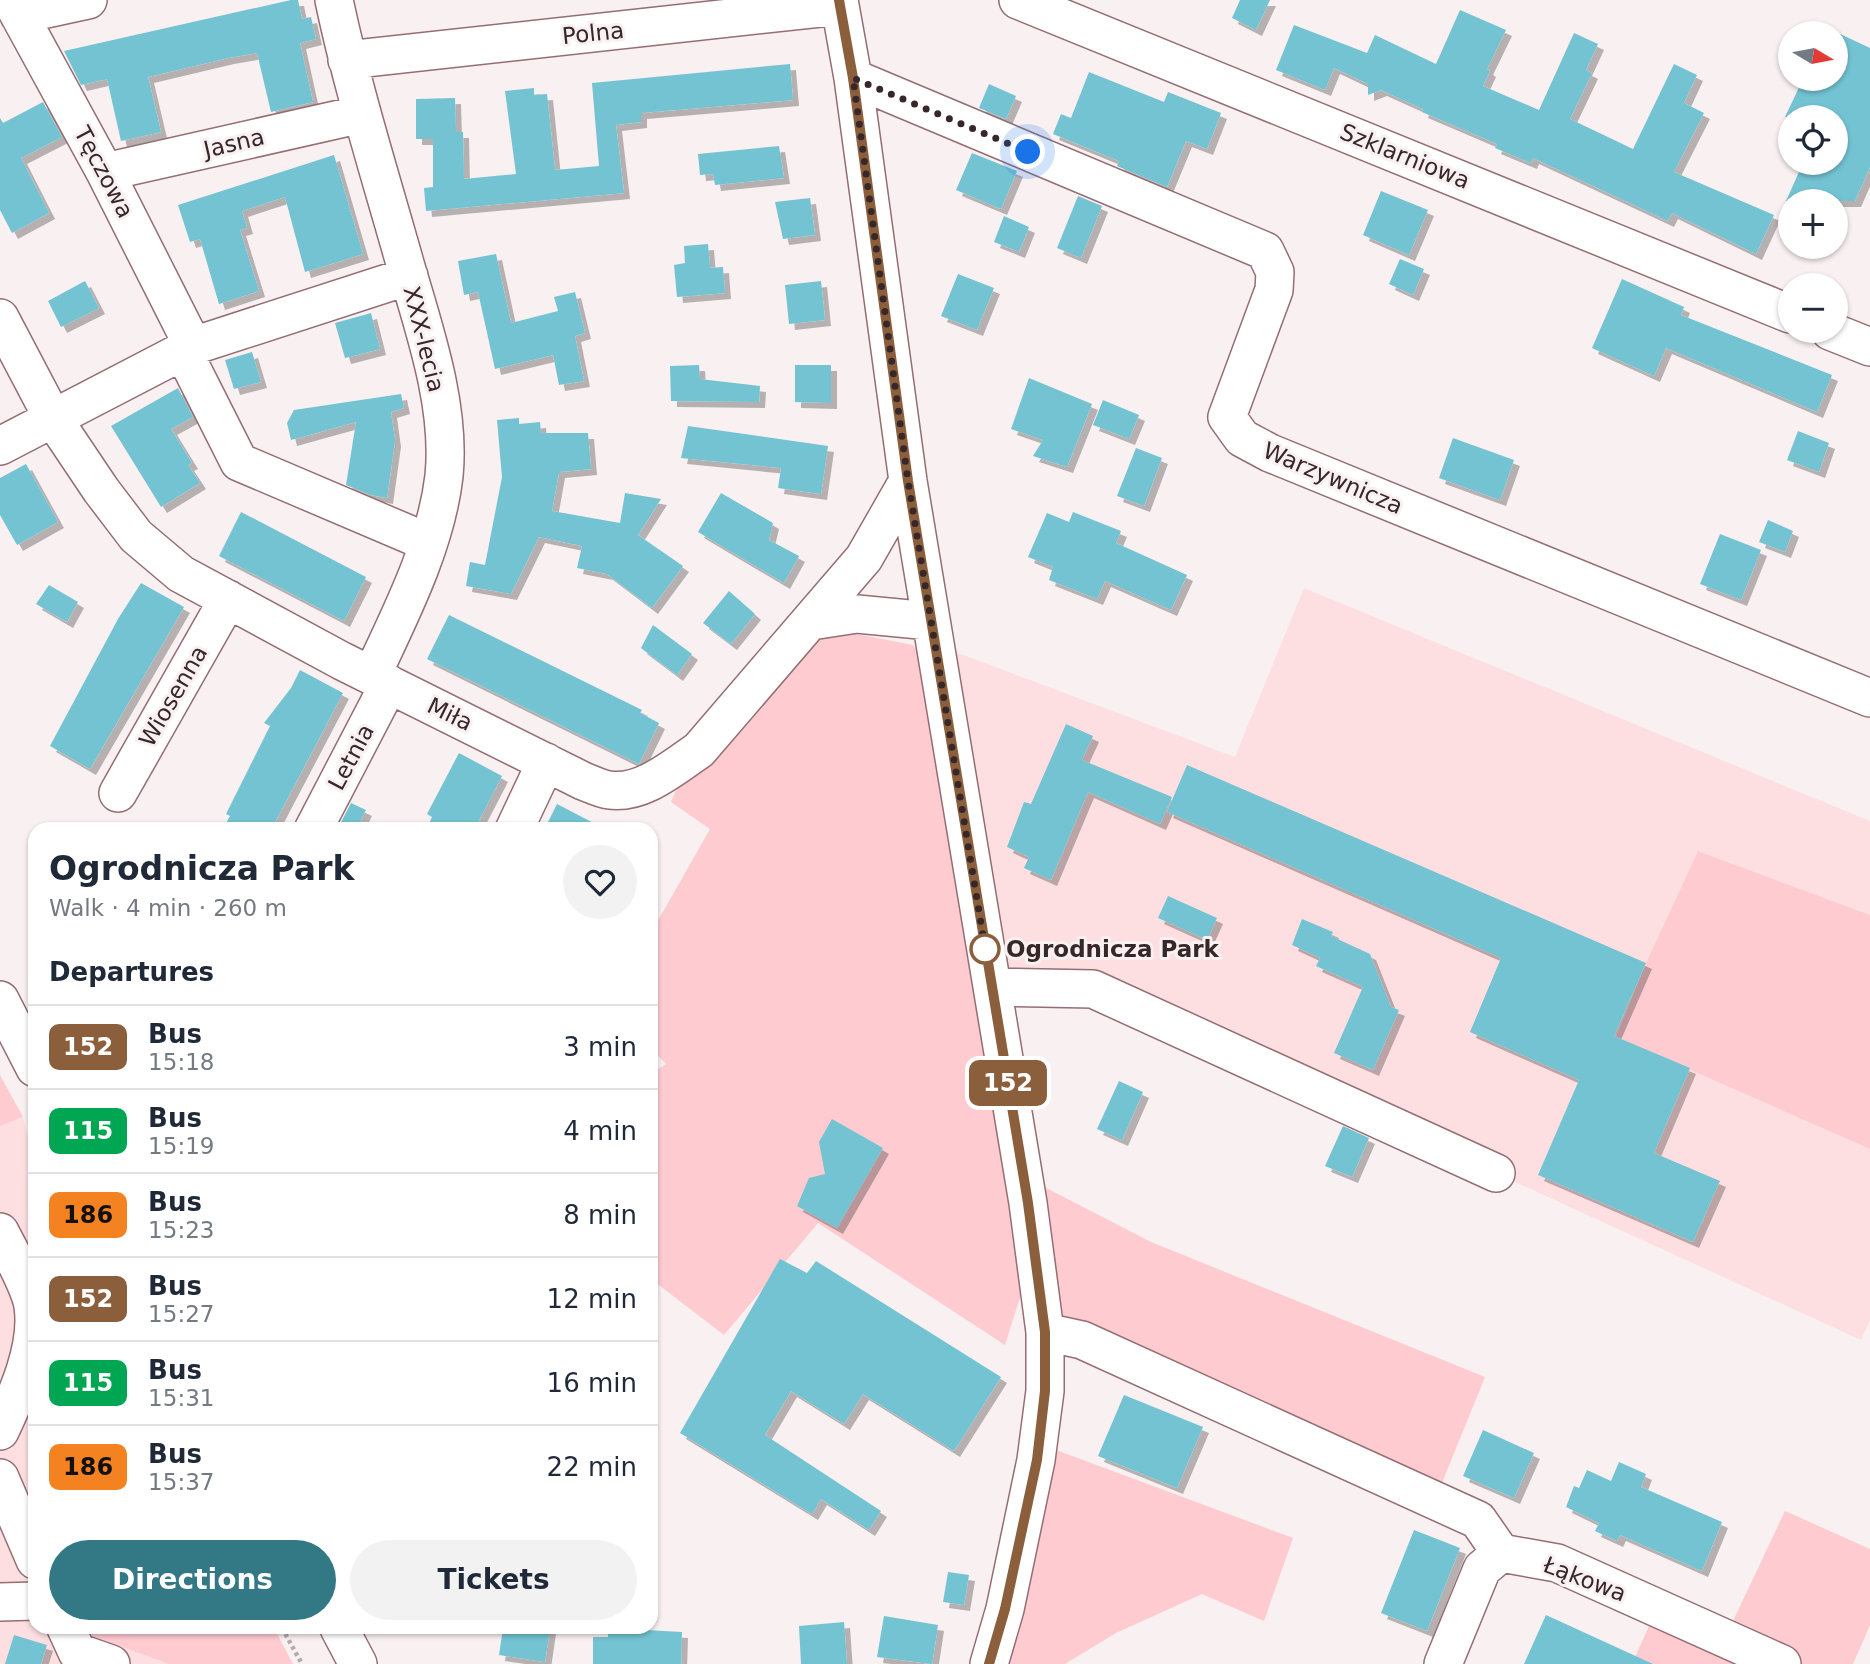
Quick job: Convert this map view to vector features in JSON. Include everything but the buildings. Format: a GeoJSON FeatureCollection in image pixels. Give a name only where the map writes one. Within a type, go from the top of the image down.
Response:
{"type":"FeatureCollection","features":[{"type":"Feature","properties":{"kind":"street"},"geometry":{"type":"LineString","coordinates":[[15,7],[88,0]]}},
{"type":"Feature","properties":{"kind":"street","name":"XXX-lecia"},"geometry":{"type":"LineString","coordinates":[[334,0],[347,60],[431,361],[442,436],[444,473],[439,507],[380,680]]}},
{"type":"Feature","properties":{"kind":"street","name":"Szklarniowa"},"geometry":{"type":"LineString","coordinates":[[1018,0],[1778,309]]}},
{"type":"Feature","properties":{"kind":"street"},"geometry":{"type":"LineString","coordinates":[[839,3],[853,78],[908,481],[1028,1203],[1045,1332],[1045,1391],[1037,1460],[1005,1609],[989,1664]]}},
{"type":"Feature","properties":{"kind":"street","name":"Polna"},"geometry":{"type":"LineString","coordinates":[[347,60],[839,3]]}},
{"type":"Feature","properties":{"kind":"street","name":"Tęczowa"},"geometry":{"type":"LineString","coordinates":[[15,7],[105,172],[239,462],[427,542]]}},
{"type":"Feature","properties":{"kind":"street","name":"Warzywnicza"},"geometry":{"type":"LineString","coordinates":[[853,78],[1265,251],[1275,272],[1274,290],[1227,417],[1242,438],[1270,453],[1870,698]]}},
{"type":"Feature","properties":{"kind":"street","name":"Jasna"},"geometry":{"type":"LineString","coordinates":[[105,172],[362,114]]}},
{"type":"Feature","properties":{"kind":"street"},"geometry":{"type":"LineString","coordinates":[[0,446],[188,349],[409,276]]}},
{"type":"Feature","properties":{"kind":"street","name":"Miła"},"geometry":{"type":"LineString","coordinates":[[0,318],[52,417],[136,536],[181,574],[380,680],[609,790],[632,789],[665,774],[699,750],[864,558],[908,481]]}},
{"type":"Feature","properties":{"kind":"street"},"geometry":{"type":"LineString","coordinates":[[1848,338],[1870,347]]}},
{"type":"Feature","properties":{"kind":"street","name":"Wiosenna"},"geometry":{"type":"LineString","coordinates":[[118,793],[228,599]]}},
{"type":"Feature","properties":{"kind":"street"},"geometry":{"type":"LineString","coordinates":[[811,621],[857,614],[930,621]]}},
{"type":"Feature","properties":{"kind":"street","name":"Letnia"},"geometry":{"type":"LineString","coordinates":[[317,822],[380,680]]}},
{"type":"Feature","properties":{"kind":"street"},"geometry":{"type":"LineString","coordinates":[[518,822],[546,762]]}},
{"type":"Feature","properties":{"kind":"street"},"geometry":{"type":"LineString","coordinates":[[992,987],[1093,989],[1496,1173]]}},
{"type":"Feature","properties":{"kind":"street"},"geometry":{"type":"LineString","coordinates":[[0,1000],[28,1054]]}},
{"type":"Feature","properties":{"kind":"street"},"geometry":{"type":"LineString","coordinates":[[0,1232],[28,1293]]}},
{"type":"Feature","properties":{"kind":"street"},"geometry":{"type":"LineString","coordinates":[[1045,1332],[1082,1340],[1479,1520],[1502,1553],[1482,1569],[1443,1664]]}},
{"type":"Feature","properties":{"kind":"street"},"geometry":{"type":"LineString","coordinates":[[0,1431],[13,1404],[28,1355]]}},
{"type":"Feature","properties":{"kind":"street"},"geometry":{"type":"LineString","coordinates":[[0,1484],[28,1545]]}},
{"type":"Feature","properties":{"kind":"street","name":"Łąkowa"},"geometry":{"type":"LineString","coordinates":[[1502,1553],[1557,1563],[1782,1664]]}},
{"type":"Feature","properties":{"kind":"street"},"geometry":{"type":"LineString","coordinates":[[0,1602],[28,1601]]}},
{"type":"Feature","properties":{"kind":"street"},"geometry":{"type":"LineString","coordinates":[[69,1634],[77,1652],[111,1664]]}},
{"type":"Feature","properties":{"kind":"street"},"geometry":{"type":"LineString","coordinates":[[342,1634],[358,1664]]}},
{"type":"Feature","properties":{"kind":"path"},"geometry":{"type":"LineString","coordinates":[[285,1634],[302,1664]]}},
{"type":"Feature","properties":{"kind":"shaded area"},"geometry":{"type":"Polygon","coordinates":[[[1304,588],[1870,821],[1870,915],[1698,851],[1646,963],[1616,1036],[1870,1149],[1870,1320],[1861,1340],[1093,989],[992,987],[934,644],[1235,757],[1304,588]]]}},
{"type":"Feature","properties":{"kind":"shaded area"},"geometry":{"type":"Polygon","coordinates":[[[805,624],[913,645],[930,670],[1023,1288],[1005,1345],[818,1223],[724,1335],[658,1284],[658,1069],[666,1064],[658,1055],[658,921],[710,829],[671,802],[693,753],[805,624]]]}},
{"type":"Feature","properties":{"kind":"shaded area"},"geometry":{"type":"Polygon","coordinates":[[[1698,851],[1870,915],[1870,1149],[1616,1037],[1646,963],[1698,851]]]}},
{"type":"Feature","properties":{"kind":"shaded area"},"geometry":{"type":"Polygon","coordinates":[[[0,1075],[23,1117],[0,1126],[0,1075]]]}},
{"type":"Feature","properties":{"kind":"shaded area"},"geometry":{"type":"Polygon","coordinates":[[[23,1117],[28,1138],[28,1634],[274,1634],[291,1664],[0,1664],[0,1126],[23,1117]]]}},
{"type":"Feature","properties":{"kind":"shaded area"},"geometry":{"type":"Polygon","coordinates":[[[1023,1176],[1151,1242],[1485,1377],[1435,1500],[1045,1332],[1023,1176]]]}},
{"type":"Feature","properties":{"kind":"shaded area"},"geometry":{"type":"Polygon","coordinates":[[[1040,1444],[1293,1538],[1264,1621],[1202,1594],[1116,1633],[1065,1664],[990,1664],[1040,1444]]]}},
{"type":"Feature","properties":{"kind":"shaded area"},"geometry":{"type":"Polygon","coordinates":[[[1785,1511],[1870,1549],[1870,1625],[1853,1664],[1632,1664],[1657,1608],[1725,1638],[1785,1511]]]}},
{"type":"Feature","properties":{"kind":"shaded area"},"geometry":{"type":"Polygon","coordinates":[[[92,1634],[277,1634],[293,1664],[169,1664],[92,1634]]]}},
{"type":"Feature","properties":{"kind":"bus line","name":"152"},"geometry":{"type":"LineString","coordinates":[[839,0],[853,78],[908,481],[1028,1203],[1045,1332],[1045,1391],[1037,1460],[1005,1609],[989,1664]]}},
{"type":"Feature","properties":{"kind":"place","name":"Ogrodnicza Park"},"geometry":{"type":"Point","coordinates":[985,949]}},
{"type":"Feature","properties":{"kind":"route"},"geometry":{"type":"LineString","coordinates":[[985,949],[987,960],[908,481],[853,78],[1028,152]]}}]}
